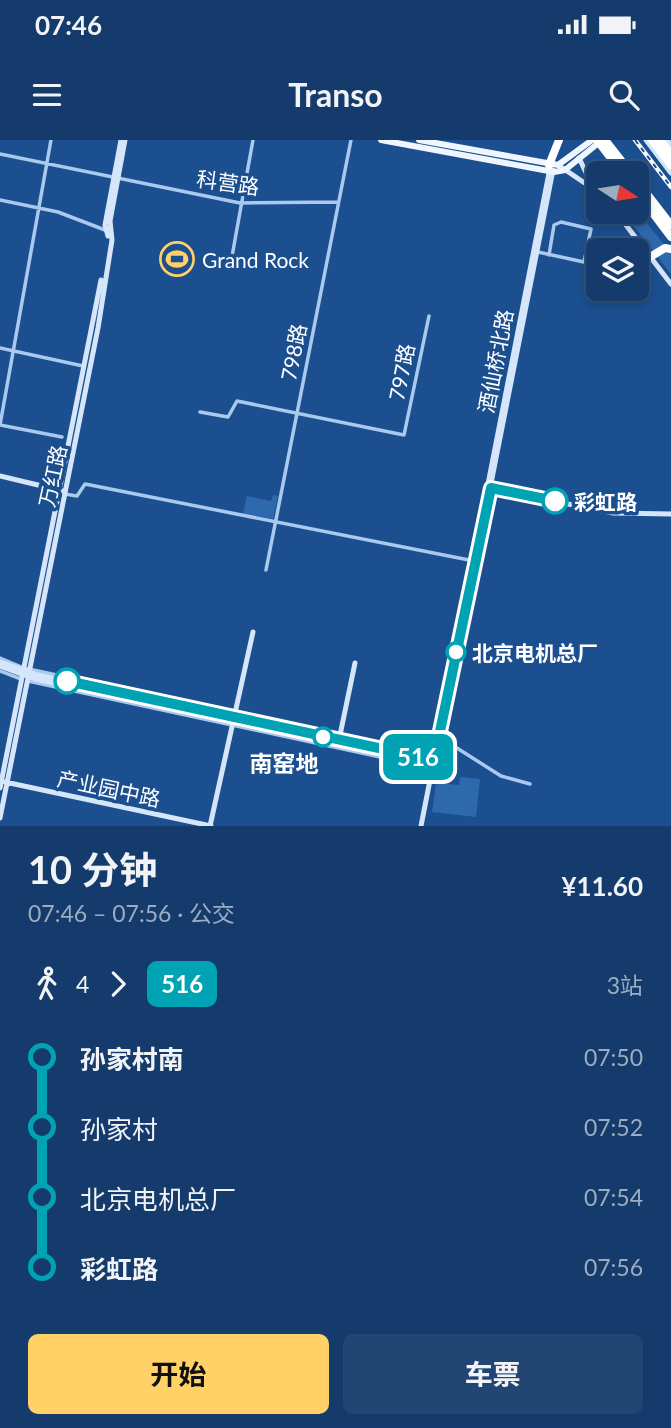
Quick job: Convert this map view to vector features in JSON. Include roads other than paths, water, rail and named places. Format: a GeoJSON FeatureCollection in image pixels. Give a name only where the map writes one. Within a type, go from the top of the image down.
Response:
{"type":"FeatureCollection","features":[{"type":"Feature","properties":{"kind":"highway"},"geometry":{"type":"LineString","coordinates":[[555,169],[559,140]]}},
{"type":"Feature","properties":{"kind":"highway"},"geometry":{"type":"LineString","coordinates":[[594,140],[614,161]]}},
{"type":"Feature","properties":{"kind":"highway"},"geometry":{"type":"LineString","coordinates":[[604,140],[617,161]]}},
{"type":"Feature","properties":{"kind":"highway"},"geometry":{"type":"LineString","coordinates":[[652,140],[671,165]]}},
{"type":"Feature","properties":{"kind":"highway"},"geometry":{"type":"LineString","coordinates":[[660,140],[671,154]]}},
{"type":"Feature","properties":{"kind":"highway"},"geometry":{"type":"LineString","coordinates":[[649,197],[671,225]]}},
{"type":"Feature","properties":{"kind":"highway"},"geometry":{"type":"LineString","coordinates":[[649,208],[671,237]]}},
{"type":"Feature","properties":{"kind":"highway"},"geometry":{"type":"LineString","coordinates":[[650,257],[665,248],[671,249]]}},
{"type":"Feature","properties":{"kind":"main road"},"geometry":{"type":"LineString","coordinates":[[381,140],[555,169],[579,158],[604,140]]}},
{"type":"Feature","properties":{"kind":"main road"},"geometry":{"type":"LineString","coordinates":[[419,140],[555,169],[594,140]]}},
{"type":"Feature","properties":{"kind":"street"},"geometry":{"type":"LineString","coordinates":[[51,140],[0,425],[62,437]]}},
{"type":"Feature","properties":{"kind":"street","name":"万红路"},"geometry":{"type":"LineString","coordinates":[[62,491],[98,328],[112,240],[110,221],[123,140]]}},
{"type":"Feature","properties":{"kind":"street"},"geometry":{"type":"LineString","coordinates":[[231,262],[253,140]]}},
{"type":"Feature","properties":{"kind":"street","name":"798路"},"geometry":{"type":"LineString","coordinates":[[266,570],[351,140]]}},
{"type":"Feature","properties":{"kind":"street"},"geometry":{"type":"LineString","coordinates":[[466,149],[468,140]]}},
{"type":"Feature","properties":{"kind":"street"},"geometry":{"type":"LineString","coordinates":[[646,140],[671,173]]}},
{"type":"Feature","properties":{"kind":"street"},"geometry":{"type":"LineString","coordinates":[[667,140],[671,145]]}},
{"type":"Feature","properties":{"kind":"street","name":"科营路"},"geometry":{"type":"LineString","coordinates":[[0,154],[240,203],[339,202]]}},
{"type":"Feature","properties":{"kind":"street"},"geometry":{"type":"LineString","coordinates":[[579,158],[586,173]]}},
{"type":"Feature","properties":{"kind":"street"},"geometry":{"type":"LineString","coordinates":[[555,169],[586,182]]}},
{"type":"Feature","properties":{"kind":"street","name":"酒仙桥北路"},"geometry":{"type":"LineString","coordinates":[[489,488],[555,169]]}},
{"type":"Feature","properties":{"kind":"street","name":"酒仙桥北路"},"geometry":{"type":"LineString","coordinates":[[421,826],[555,169]]}},
{"type":"Feature","properties":{"kind":"street","name":"万红路"},"geometry":{"type":"LineString","coordinates":[[0,818],[3,784],[62,491],[108,241],[105,230],[117,178]]}},
{"type":"Feature","properties":{"kind":"street"},"geometry":{"type":"LineString","coordinates":[[0,200],[38,208],[105,230]]}},
{"type":"Feature","properties":{"kind":"street"},"geometry":{"type":"LineString","coordinates":[[538,253],[584,262],[591,229],[561,222],[554,225],[549,255]]}},
{"type":"Feature","properties":{"kind":"street"},"geometry":{"type":"LineString","coordinates":[[625,224],[671,284]]}},
{"type":"Feature","properties":{"kind":"street","name":"797路"},"geometry":{"type":"LineString","coordinates":[[297,413],[404,435],[429,316]]}},
{"type":"Feature","properties":{"kind":"street"},"geometry":{"type":"LineString","coordinates":[[0,348],[85,366]]}},
{"type":"Feature","properties":{"kind":"street"},"geometry":{"type":"LineString","coordinates":[[200,412],[228,417],[237,401],[297,413]]}},
{"type":"Feature","properties":{"kind":"street"},"geometry":{"type":"LineString","coordinates":[[0,478],[77,496],[85,484],[474,561]]}},
{"type":"Feature","properties":{"kind":"street"},"geometry":{"type":"LineString","coordinates":[[489,488],[613,513],[671,514]]}},
{"type":"Feature","properties":{"kind":"street"},"geometry":{"type":"LineString","coordinates":[[211,826],[253,632]]}},
{"type":"Feature","properties":{"kind":"street"},"geometry":{"type":"LineString","coordinates":[[340,738],[355,663]]}},
{"type":"Feature","properties":{"kind":"street"},"geometry":{"type":"LineString","coordinates":[[0,664],[26,674],[433,762]]}},
{"type":"Feature","properties":{"kind":"street"},"geometry":{"type":"LineString","coordinates":[[234,719],[340,738],[433,762]]}},
{"type":"Feature","properties":{"kind":"street"},"geometry":{"type":"LineString","coordinates":[[439,736],[501,776],[530,784]]}},
{"type":"Feature","properties":{"kind":"street","name":"产业园中路"},"geometry":{"type":"LineString","coordinates":[[3,784],[211,826]]}},
{"type":"Feature","properties":{"kind":"railway"},"geometry":{"type":"LineString","coordinates":[[635,140],[671,187]]}},
{"type":"Feature","properties":{"kind":"place","name":"Grand Rock"},"geometry":{"type":"Point","coordinates":[177,259]}},
{"type":"Feature","properties":{"kind":"place","name":"彩虹路"},"geometry":{"type":"Point","coordinates":[555,501]}},
{"type":"Feature","properties":{"kind":"place","name":"北京电机总厂"},"geometry":{"type":"Point","coordinates":[456,652]}},
{"type":"Feature","properties":{"kind":"district","name":"南窑地"},"geometry":{"type":"Point","coordinates":[284,763]}}]}
